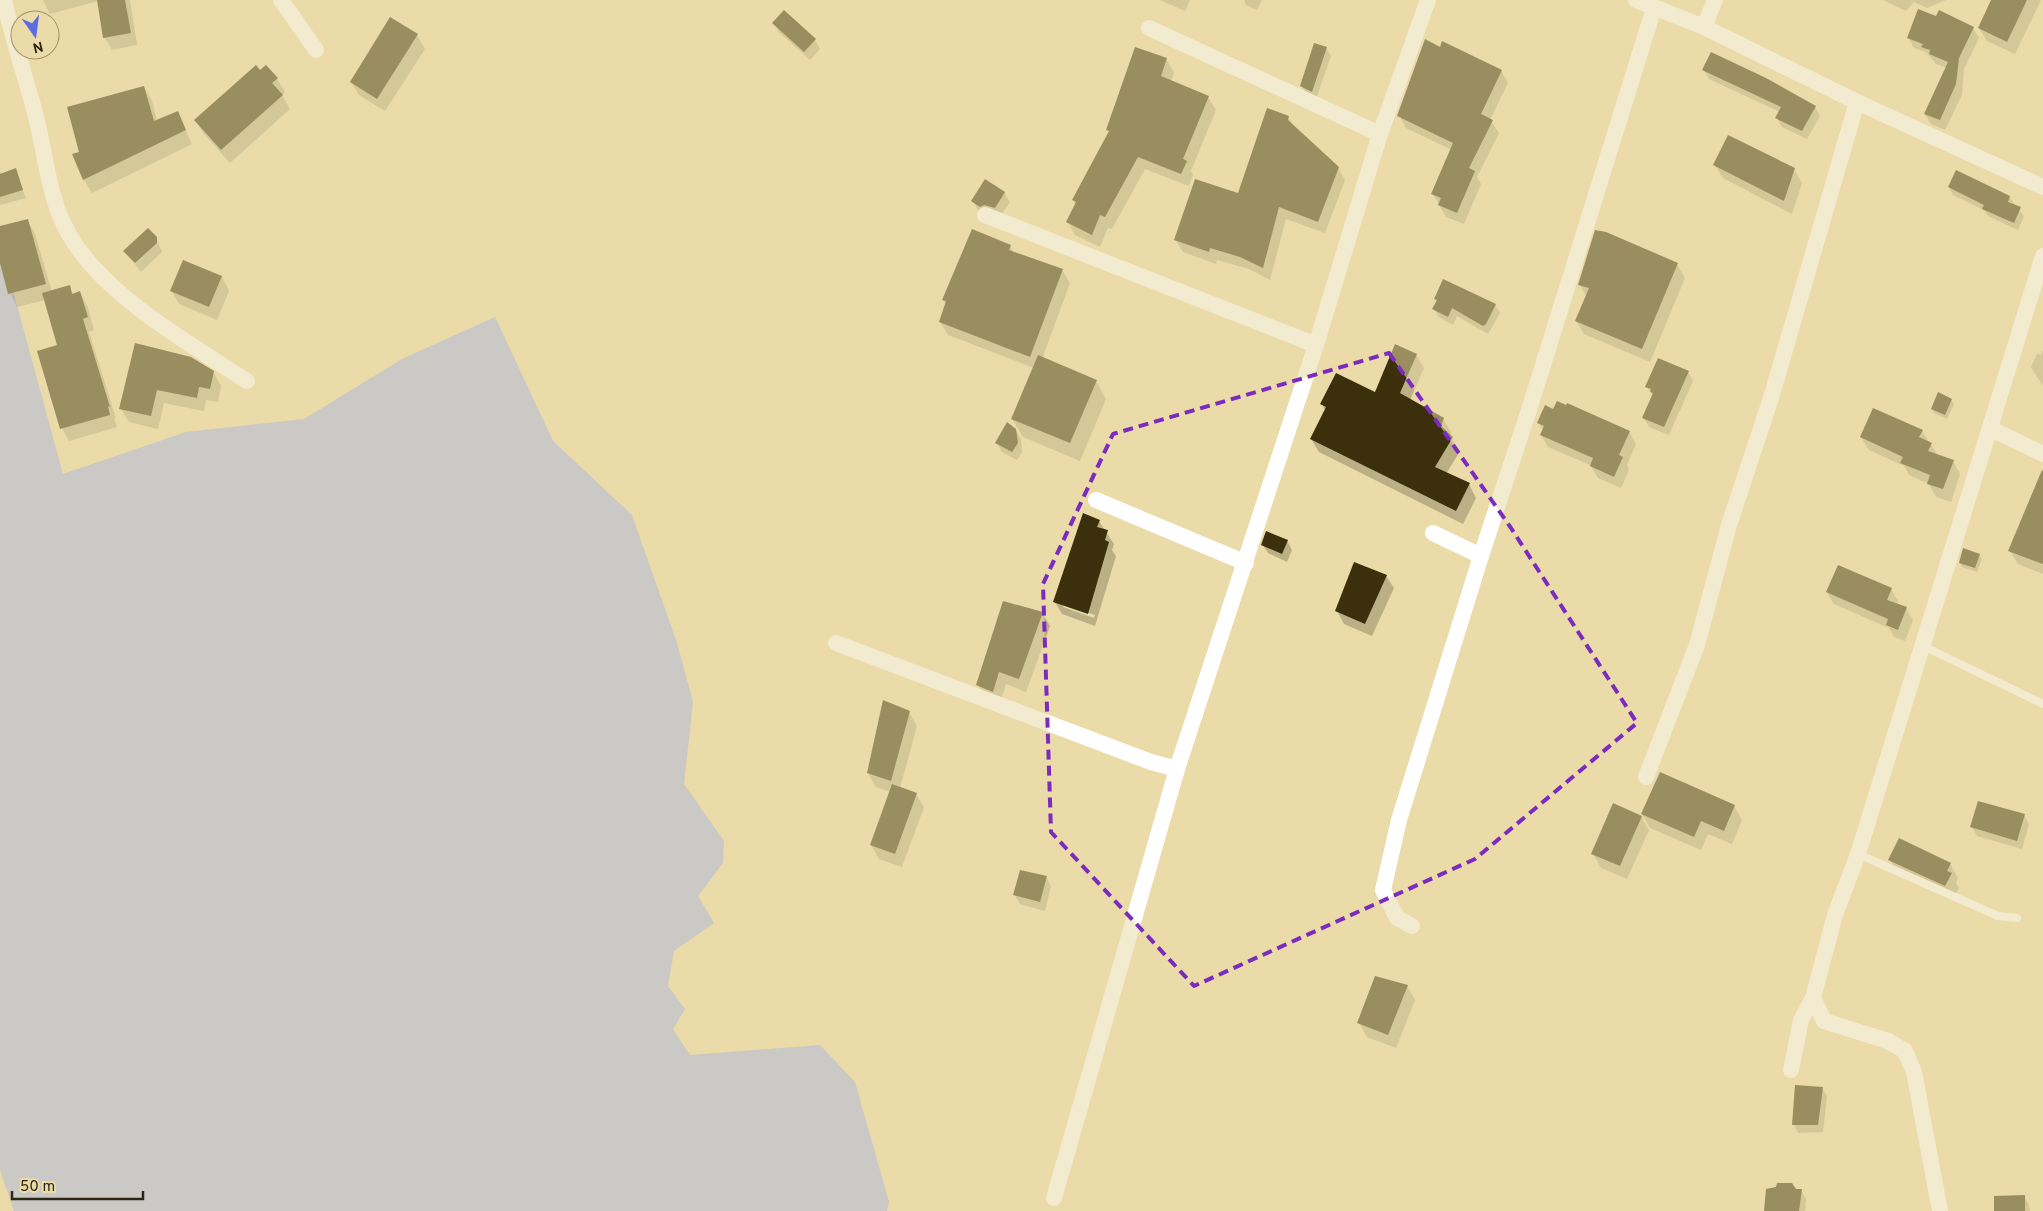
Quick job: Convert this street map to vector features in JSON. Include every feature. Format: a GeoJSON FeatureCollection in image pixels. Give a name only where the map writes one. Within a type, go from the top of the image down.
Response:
{"type":"FeatureCollection","features":[{"type":"Feature","properties":{"kind":"street"},"geometry":{"type":"LineString","coordinates":[[4,0],[35,114],[57,210],[70,237],[90,264],[152,319],[248,380]]}},
{"type":"Feature","properties":{"kind":"street"},"geometry":{"type":"LineString","coordinates":[[281,0],[316,50]]}},
{"type":"Feature","properties":{"kind":"street"},"geometry":{"type":"LineString","coordinates":[[1054,1198],[1177,769],[1316,345],[1380,134],[1428,0]]}},
{"type":"Feature","properties":{"kind":"street"},"geometry":{"type":"LineString","coordinates":[[1636,0],[1704,27],[1857,102],[2043,187]]}},
{"type":"Feature","properties":{"kind":"street"},"geometry":{"type":"LineString","coordinates":[[1704,27],[1715,0]]}},
{"type":"Feature","properties":{"kind":"street"},"geometry":{"type":"LineString","coordinates":[[1412,926],[1397,918],[1383,890],[1399,820],[1480,556],[1544,365],[1654,8]]}},
{"type":"Feature","properties":{"kind":"street"},"geometry":{"type":"LineString","coordinates":[[1149,28],[1380,134]]}},
{"type":"Feature","properties":{"kind":"street"},"geometry":{"type":"LineString","coordinates":[[1646,777],[1697,645],[1729,525],[1771,398],[1857,102]]}},
{"type":"Feature","properties":{"kind":"street"},"geometry":{"type":"LineString","coordinates":[[984,215],[1316,345]]}},
{"type":"Feature","properties":{"kind":"street"},"geometry":{"type":"LineString","coordinates":[[1791,1070],[1801,1020],[1813,998],[1835,915],[1858,854],[2043,256]]}},
{"type":"Feature","properties":{"kind":"street"},"geometry":{"type":"LineString","coordinates":[[1991,429],[2043,454]]}},
{"type":"Feature","properties":{"kind":"street"},"geometry":{"type":"LineString","coordinates":[[1096,500],[1246,563]]}},
{"type":"Feature","properties":{"kind":"street"},"geometry":{"type":"LineString","coordinates":[[1433,533],[1480,556]]}},
{"type":"Feature","properties":{"kind":"street"},"geometry":{"type":"LineString","coordinates":[[836,643],[1151,762],[1177,769]]}},
{"type":"Feature","properties":{"kind":"street"},"geometry":{"type":"LineString","coordinates":[[1813,998],[1824,1021],[1888,1041],[1906,1051],[1914,1072],[1940,1211]]}},
{"type":"Feature","properties":{"kind":"lane"},"geometry":{"type":"LineString","coordinates":[[1922,645],[2043,704]]}},
{"type":"Feature","properties":{"kind":"lane"},"geometry":{"type":"LineString","coordinates":[[1858,854],[1998,916],[2017,918]]}},
{"type":"Feature","properties":{"kind":"highlighted area"},"geometry":{"type":"Polygon","coordinates":[[[1389,353],[1511,528],[1637,723],[1475,859],[1194,986],[1051,832],[1043,584],[1113,434],[1389,353]]]}},
{"type":"Feature","properties":{"kind":"water"},"geometry":{"type":"Polygon","coordinates":[[[0,243],[63,474],[186,432],[304,419],[402,359],[495,317],[553,441],[632,515],[677,643],[693,702],[684,784],[724,841],[723,863],[698,896],[714,923],[674,951],[668,986],[685,1009],[673,1029],[690,1055],[820,1045],[855,1082],[889,1202],[887,1211],[14,1211],[0,1170],[0,243]]]}},
{"type":"Feature","properties":{"kind":"building"},"geometry":{"type":"Polygon","coordinates":[[[97,0],[125,0],[131,33],[103,38],[97,0]]]}},
{"type":"Feature","properties":{"kind":"building"},"geometry":{"type":"Polygon","coordinates":[[[1991,0],[2027,0],[2007,42],[1978,28],[1991,0]]]}},
{"type":"Feature","properties":{"kind":"building"},"geometry":{"type":"Polygon","coordinates":[[[1918,9],[1936,16],[1939,10],[1974,27],[1959,58],[1956,84],[1940,120],[1924,114],[1948,62],[1929,54],[1930,50],[1921,47],[1923,44],[1907,38],[1918,9]]]}},
{"type":"Feature","properties":{"kind":"building"},"geometry":{"type":"Polygon","coordinates":[[[784,10],[816,39],[804,52],[772,23],[784,10]]]}},
{"type":"Feature","properties":{"kind":"building"},"geometry":{"type":"Polygon","coordinates":[[[390,17],[418,34],[377,99],[350,82],[390,17]]]}},
{"type":"Feature","properties":{"kind":"building"},"geometry":{"type":"Polygon","coordinates":[[[1425,39],[1440,47],[1442,41],[1502,70],[1481,114],[1493,120],[1469,168],[1475,171],[1457,213],[1438,205],[1441,198],[1431,194],[1453,143],[1397,116],[1425,39]]]}},
{"type":"Feature","properties":{"kind":"building"},"geometry":{"type":"Polygon","coordinates":[[[1314,43],[1327,47],[1312,92],[1300,86],[1314,43]]]}},
{"type":"Feature","properties":{"kind":"building"},"geometry":{"type":"Polygon","coordinates":[[[1135,47],[1167,58],[1161,76],[1209,96],[1183,159],[1187,161],[1181,174],[1138,157],[1105,217],[1100,215],[1092,235],[1066,222],[1076,202],[1072,200],[1109,131],[1106,130],[1135,47]]]}},
{"type":"Feature","properties":{"kind":"building"},"geometry":{"type":"Polygon","coordinates":[[[1711,52],[1766,78],[1816,106],[1802,131],[1775,118],[1781,107],[1702,70],[1711,52]]]}},
{"type":"Feature","properties":{"kind":"building"},"geometry":{"type":"Polygon","coordinates":[[[256,65],[260,70],[266,65],[278,78],[272,83],[283,95],[221,150],[194,120],[256,65]]]}},
{"type":"Feature","properties":{"kind":"building"},"geometry":{"type":"Polygon","coordinates":[[[144,86],[154,121],[178,111],[186,130],[83,180],[72,154],[79,152],[67,107],[144,86]]]}},
{"type":"Feature","properties":{"kind":"building"},"geometry":{"type":"Polygon","coordinates":[[[1267,108],[1289,116],[1288,120],[1339,167],[1318,222],[1279,207],[1263,268],[1240,257],[1210,248],[1209,252],[1174,240],[1195,179],[1238,193],[1267,108]]]}},
{"type":"Feature","properties":{"kind":"building"},"geometry":{"type":"Polygon","coordinates":[[[1728,135],[1795,168],[1784,201],[1713,165],[1728,135]]]}},
{"type":"Feature","properties":{"kind":"building"},"geometry":{"type":"Polygon","coordinates":[[[16,168],[23,190],[0,197],[0,174],[16,168]]]}},
{"type":"Feature","properties":{"kind":"building"},"geometry":{"type":"Polygon","coordinates":[[[1956,170],[2010,196],[2008,202],[2021,207],[2014,223],[1982,209],[1984,205],[1948,187],[1956,170]]]}},
{"type":"Feature","properties":{"kind":"building"},"geometry":{"type":"Polygon","coordinates":[[[985,179],[1005,192],[995,208],[984,205],[980,207],[971,201],[985,179]]]}},
{"type":"Feature","properties":{"kind":"building"},"geometry":{"type":"Polygon","coordinates":[[[28,219],[46,284],[8,294],[0,263],[0,226],[28,219]]]}},
{"type":"Feature","properties":{"kind":"building"},"geometry":{"type":"Polygon","coordinates":[[[148,228],[157,237],[157,243],[135,263],[123,251],[148,228]]]}},
{"type":"Feature","properties":{"kind":"building"},"geometry":{"type":"Polygon","coordinates":[[[972,229],[1011,245],[1009,250],[1063,269],[1030,357],[939,322],[946,301],[942,300],[972,229]]]}},
{"type":"Feature","properties":{"kind":"building"},"geometry":{"type":"Polygon","coordinates":[[[1595,230],[1606,232],[1678,263],[1642,349],[1575,321],[1589,288],[1578,285],[1595,230]]]}},
{"type":"Feature","properties":{"kind":"building"},"geometry":{"type":"Polygon","coordinates":[[[183,260],[222,276],[209,307],[170,291],[183,260]]]}},
{"type":"Feature","properties":{"kind":"building"},"geometry":{"type":"Polygon","coordinates":[[[1443,279],[1496,304],[1486,324],[1483,326],[1452,308],[1448,317],[1432,309],[1437,300],[1434,299],[1443,279]]]}},
{"type":"Feature","properties":{"kind":"building"},"geometry":{"type":"Polygon","coordinates":[[[70,285],[72,294],[80,291],[88,317],[83,319],[110,407],[108,406],[110,415],[60,429],[37,351],[57,345],[42,293],[70,285]]]}},
{"type":"Feature","properties":{"kind":"building"},"geometry":{"type":"Polygon","coordinates":[[[135,343],[191,357],[214,371],[210,389],[199,387],[197,398],[157,390],[151,416],[119,409],[135,343]]]}},
{"type":"Feature","properties":{"kind":"building"},"geometry":{"type":"Polygon","coordinates":[[[1395,344],[1417,354],[1400,393],[1444,418],[1441,426],[1453,437],[1435,467],[1470,483],[1456,511],[1310,439],[1326,407],[1320,404],[1336,373],[1375,392],[1395,344]]]}},
{"type":"Feature","properties":{"kind":"building"},"geometry":{"type":"Polygon","coordinates":[[[1038,355],[1097,380],[1070,443],[1011,419],[1038,355]]]}},
{"type":"Feature","properties":{"kind":"building"},"geometry":{"type":"Polygon","coordinates":[[[1658,358],[1689,371],[1664,427],[1642,418],[1653,393],[1650,392],[1651,389],[1645,387],[1658,358]]]}},
{"type":"Feature","properties":{"kind":"building"},"geometry":{"type":"Polygon","coordinates":[[[1938,392],[1952,399],[1945,415],[1931,409],[1938,392]]]}},
{"type":"Feature","properties":{"kind":"building"},"geometry":{"type":"Polygon","coordinates":[[[1557,401],[1566,405],[1567,403],[1630,431],[1619,455],[1623,457],[1614,477],[1590,466],[1593,458],[1540,435],[1544,426],[1537,423],[1545,405],[1553,409],[1557,401]]]}},
{"type":"Feature","properties":{"kind":"building"},"geometry":{"type":"Polygon","coordinates":[[[1873,408],[1923,430],[1919,437],[1932,443],[1928,451],[1954,460],[1943,489],[1927,484],[1930,475],[1900,463],[1903,457],[1860,437],[1873,408]]]}},
{"type":"Feature","properties":{"kind":"building"},"geometry":{"type":"Polygon","coordinates":[[[1007,422],[1016,429],[1018,443],[1012,452],[995,443],[1007,422]]]}},
{"type":"Feature","properties":{"kind":"building"},"geometry":{"type":"Polygon","coordinates":[[[2043,471],[2043,564],[2008,551],[2043,471]]]}},
{"type":"Feature","properties":{"kind":"building"},"geometry":{"type":"Polygon","coordinates":[[[1083,513],[1100,520],[1097,527],[1108,530],[1105,540],[1109,542],[1088,614],[1053,602],[1083,513]]]}},
{"type":"Feature","properties":{"kind":"building"},"geometry":{"type":"Polygon","coordinates":[[[1266,531],[1288,540],[1282,554],[1261,545],[1266,531]]]}},
{"type":"Feature","properties":{"kind":"building"},"geometry":{"type":"Polygon","coordinates":[[[1963,548],[1980,554],[1975,568],[1959,563],[1963,548]]]}},
{"type":"Feature","properties":{"kind":"building"},"geometry":{"type":"Polygon","coordinates":[[[1354,562],[1387,575],[1365,624],[1335,611],[1354,562]]]}},
{"type":"Feature","properties":{"kind":"building"},"geometry":{"type":"Polygon","coordinates":[[[1838,565],[1892,588],[1887,600],[1907,607],[1898,630],[1886,625],[1888,619],[1826,592],[1838,565]]]}},
{"type":"Feature","properties":{"kind":"building"},"geometry":{"type":"Polygon","coordinates":[[[1003,601],[1043,612],[1019,679],[999,672],[993,692],[976,685],[1003,601]]]}},
{"type":"Feature","properties":{"kind":"building"},"geometry":{"type":"Polygon","coordinates":[[[883,700],[910,711],[891,781],[867,773],[883,700]]]}},
{"type":"Feature","properties":{"kind":"building"},"geometry":{"type":"Polygon","coordinates":[[[1660,772],[1735,805],[1724,831],[1701,821],[1694,837],[1641,814],[1660,772]]]}},
{"type":"Feature","properties":{"kind":"building"},"geometry":{"type":"Polygon","coordinates":[[[892,784],[917,793],[895,854],[870,845],[892,784]]]}},
{"type":"Feature","properties":{"kind":"building"},"geometry":{"type":"Polygon","coordinates":[[[1978,801],[2025,814],[2017,841],[1970,827],[1978,801]]]}},
{"type":"Feature","properties":{"kind":"building"},"geometry":{"type":"Polygon","coordinates":[[[1613,803],[1642,816],[1620,866],[1591,854],[1613,803]]]}},
{"type":"Feature","properties":{"kind":"building"},"geometry":{"type":"Polygon","coordinates":[[[1899,838],[1951,863],[1947,871],[1952,873],[1945,886],[1888,860],[1899,838]]]}},
{"type":"Feature","properties":{"kind":"building"},"geometry":{"type":"Polygon","coordinates":[[[1020,870],[1047,876],[1040,902],[1013,895],[1020,870]]]}},
{"type":"Feature","properties":{"kind":"building"},"geometry":{"type":"Polygon","coordinates":[[[1375,976],[1408,985],[1388,1035],[1357,1023],[1375,976]]]}},
{"type":"Feature","properties":{"kind":"building"},"geometry":{"type":"Polygon","coordinates":[[[1795,1085],[1823,1087],[1818,1125],[1792,1125],[1795,1085]]]}},
{"type":"Feature","properties":{"kind":"building"},"geometry":{"type":"Polygon","coordinates":[[[1777,1183],[1792,1183],[1796,1189],[1802,1189],[1799,1211],[1764,1211],[1766,1189],[1776,1187],[1777,1183]]]}},
{"type":"Feature","properties":{"kind":"building"},"geometry":{"type":"Polygon","coordinates":[[[2025,1195],[2025,1211],[1994,1211],[1994,1196],[2025,1195]]]}}]}
